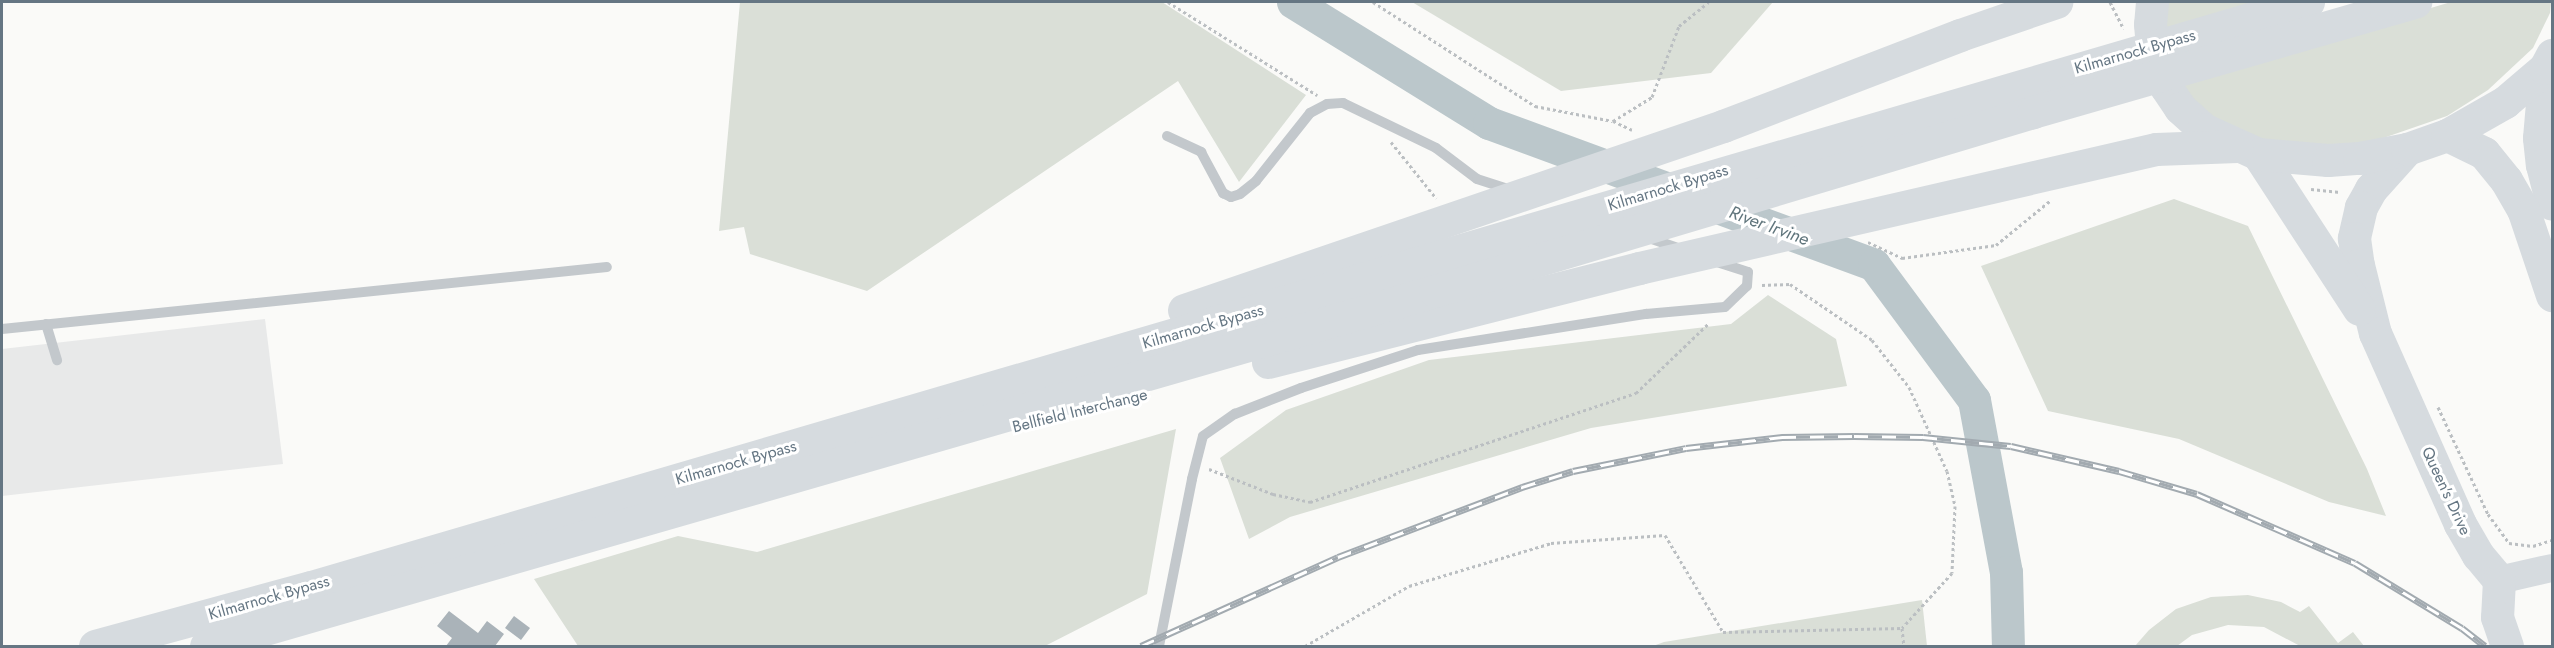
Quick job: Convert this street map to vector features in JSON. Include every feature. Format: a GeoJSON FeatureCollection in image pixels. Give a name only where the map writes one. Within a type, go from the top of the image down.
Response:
{"type":"FeatureCollection","features":[{"type":"Feature","properties":{"kind":"main road"},"geometry":{"type":"LineString","coordinates":[[729,480],[1477,211],[1722,126],[1960,35],[2056,2]]}},
{"type":"Feature","properties":{"kind":"main road","name":"Kilmarnock Bypass"},"geometry":{"type":"LineString","coordinates":[[206,646],[729,480],[1539,216],[1772,157],[2308,2]]}},
{"type":"Feature","properties":{"kind":"main road","name":"Kilmarnock Bypass"},"geometry":{"type":"LineString","coordinates":[[95,646],[311,587],[729,480],[1593,234],[1814,177],[2415,2]]}},
{"type":"Feature","properties":{"kind":"main road"},"geometry":{"type":"LineString","coordinates":[[2151,3],[2153,56],[2166,87],[2180,108],[2203,129],[2247,150],[2328,160],[2359,158],[2406,149],[2447,135],[2505,102],[2549,62]]}},
{"type":"Feature","properties":{"kind":"main road"},"geometry":{"type":"LineString","coordinates":[[2549,62],[2539,138],[2542,165],[2553,204]]}},
{"type":"Feature","properties":{"kind":"main road"},"geometry":{"type":"LineString","coordinates":[[2447,135],[2484,153],[2506,180],[2523,209],[2553,296]]}},
{"type":"Feature","properties":{"kind":"main road","name":"Bellfield Interchange"},"geometry":{"type":"LineString","coordinates":[[729,480],[1045,420],[1639,268],[2156,149],[2247,150]]}},
{"type":"Feature","properties":{"kind":"main road","name":"Queen's Drive"},"geometry":{"type":"LineString","coordinates":[[2406,149],[2371,189],[2355,223],[2354,238],[2358,265],[2375,333],[2460,524],[2478,555],[2499,580]]}},
{"type":"Feature","properties":{"kind":"main road","name":"Queen's Drive"},"geometry":{"type":"LineString","coordinates":[[2247,150],[2375,333]]}},
{"type":"Feature","properties":{"kind":"main road"},"geometry":{"type":"LineString","coordinates":[[2502,632],[2499,580],[2553,568]]}},
{"type":"Feature","properties":{"kind":"lane"},"geometry":{"type":"LineString","coordinates":[[1167,136],[1201,152],[1223,193],[1231,197],[1240,194],[1256,181],[1310,114],[1331,104],[1343,103],[1436,148],[1477,179],[1539,216]]}},
{"type":"Feature","properties":{"kind":"lane"},"geometry":{"type":"LineString","coordinates":[[1556,206],[1593,234]]}},
{"type":"Feature","properties":{"kind":"lane"},"geometry":{"type":"LineString","coordinates":[[1160,646],[1203,436],[1235,414],[1301,388],[1418,350],[1646,314],[1725,307],[1747,286],[1748,272],[1613,226]]}},
{"type":"Feature","properties":{"kind":"lane"},"geometry":{"type":"LineString","coordinates":[[2,328],[607,267]]}},
{"type":"Feature","properties":{"kind":"lane"},"geometry":{"type":"LineString","coordinates":[[46,324],[57,360]]}},
{"type":"Feature","properties":{"kind":"path"},"geometry":{"type":"LineString","coordinates":[[1168,2],[1331,104]]}},
{"type":"Feature","properties":{"kind":"path"},"geometry":{"type":"LineString","coordinates":[[1373,2],[1535,106],[1613,121],[1652,97],[1679,26],[1709,2]]}},
{"type":"Feature","properties":{"kind":"path"},"geometry":{"type":"LineString","coordinates":[[2110,2],[2127,36]]}},
{"type":"Feature","properties":{"kind":"path"},"geometry":{"type":"LineString","coordinates":[[1370,116],[1442,206]]}},
{"type":"Feature","properties":{"kind":"path"},"geometry":{"type":"LineString","coordinates":[[1305,646],[1408,586],[1551,543],[1665,535],[1723,632],[1902,628],[1952,573],[1955,506],[1947,471],[1927,422],[1909,387],[1872,340],[1790,284],[1747,286]]}},
{"type":"Feature","properties":{"kind":"path"},"geometry":{"type":"LineString","coordinates":[[1196,464],[1273,494],[1310,502],[1636,393],[1725,307]]}},
{"type":"Feature","properties":{"kind":"path"},"geometry":{"type":"LineString","coordinates":[[1902,628],[1904,646]]}},
{"type":"Feature","properties":{"kind":"shaded area"},"geometry":{"type":"Polygon","coordinates":[[[740,2],[1162,2],[1306,95],[1239,182],[1178,81],[867,291],[750,254],[744,227],[719,231],[740,2]]]}},
{"type":"Feature","properties":{"kind":"shaded area"},"geometry":{"type":"Polygon","coordinates":[[[1412,2],[1773,2],[1711,73],[1561,91],[1412,2]]]}},
{"type":"Feature","properties":{"kind":"shaded area"},"geometry":{"type":"Polygon","coordinates":[[[2162,2],[2260,2],[2161,31],[2162,2]]]}},
{"type":"Feature","properties":{"kind":"shaded area"},"geometry":{"type":"Polygon","coordinates":[[[2451,2],[2551,2],[2550,13],[2533,48],[2488,90],[2447,116],[2366,144],[2302,150],[2248,140],[2217,124],[2178,83],[2451,2]]]}},
{"type":"Feature","properties":{"kind":"shaded area"},"geometry":{"type":"Polygon","coordinates":[[[2174,199],[2248,226],[2367,469],[2386,516],[2329,502],[2179,439],[2048,411],[1981,266],[2174,199]]]}},
{"type":"Feature","properties":{"kind":"shaded area"},"geometry":{"type":"Polygon","coordinates":[[[1768,295],[1836,339],[1847,386],[1591,428],[1290,517],[1249,539],[1220,458],[1286,410],[1429,360],[1731,324],[1768,295]]]}},
{"type":"Feature","properties":{"kind":"shaded area"},"geometry":{"type":"Polygon","coordinates":[[[265,319],[283,464],[2,496],[2,349],[265,319]]]}},
{"type":"Feature","properties":{"kind":"shaded area"},"geometry":{"type":"Polygon","coordinates":[[[1176,429],[1147,594],[1045,646],[578,646],[534,579],[678,536],[757,552],[1176,429]]]}},
{"type":"Feature","properties":{"kind":"shaded area"},"geometry":{"type":"Polygon","coordinates":[[[2248,595],[2281,602],[2300,612],[2309,606],[2338,643],[2353,632],[2364,646],[2300,646],[2264,627],[2228,625],[2192,635],[2177,646],[2135,646],[2149,630],[2176,609],[2211,597],[2248,595]]]}},
{"type":"Feature","properties":{"kind":"shaded area"},"geometry":{"type":"Polygon","coordinates":[[[1922,600],[1927,646],[1653,646],[1664,642],[1922,600]]]}},
{"type":"Feature","properties":{"kind":"building"},"geometry":{"type":"Polygon","coordinates":[[[449,611],[478,633],[487,621],[504,634],[495,646],[446,646],[452,638],[437,626],[449,611]]]}},
{"type":"Feature","properties":{"kind":"building"},"geometry":{"type":"Polygon","coordinates":[[[514,616],[530,628],[521,640],[505,628],[514,616]]]}},
{"type":"Feature","properties":{"kind":"waterway","name":"River Irvine"},"geometry":{"type":"LineString","coordinates":[[1293,2],[1489,123],[1874,265],[1974,400],[2006,572],[2008,646]]}},
{"type":"Feature","properties":{"kind":"railway"},"geometry":{"type":"LineString","coordinates":[[1141,646],[1338,557],[1522,487],[1573,471],[1686,448],[1782,437],[1854,436],[1923,437],[2011,446],[2119,471],[2197,494],[2355,563],[2462,628],[2485,646]]}}]}
